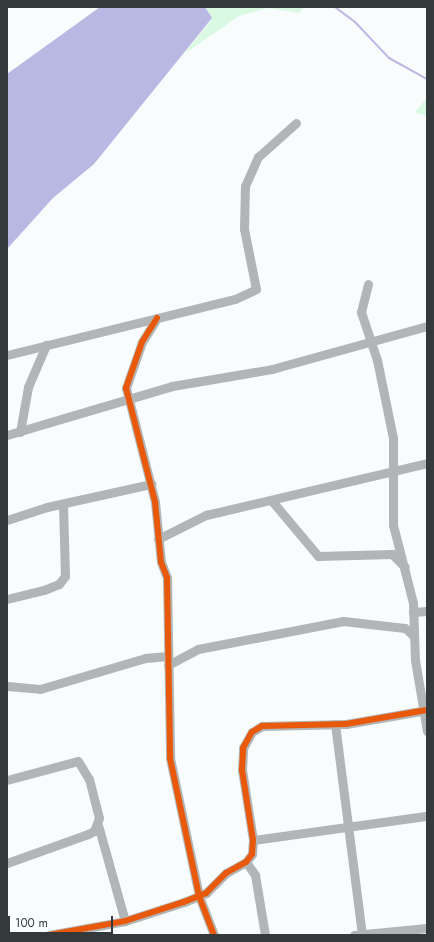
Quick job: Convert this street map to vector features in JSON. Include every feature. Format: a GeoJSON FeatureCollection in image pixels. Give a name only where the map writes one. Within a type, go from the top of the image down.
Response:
{"type":"FeatureCollection","features":[{"type":"Feature","properties":{"kind":"street"},"geometry":{"type":"LineString","coordinates":[[7,355],[235,299],[256,289],[244,229],[245,186],[258,157],[296,123]]}},
{"type":"Feature","properties":{"kind":"street"},"geometry":{"type":"LineString","coordinates":[[368,284],[360,305],[369,341],[377,360],[395,468],[393,525],[406,568],[413,612],[414,636],[426,710],[427,731]]}},
{"type":"Feature","properties":{"kind":"street"},"geometry":{"type":"LineString","coordinates":[[157,318],[142,342],[128,376],[128,399],[151,484],[158,539],[169,593],[168,660],[170,758],[199,896],[214,935]]}},
{"type":"Feature","properties":{"kind":"street"},"geometry":{"type":"LineString","coordinates":[[7,435],[172,386],[272,369],[427,326]]}},
{"type":"Feature","properties":{"kind":"street"},"geometry":{"type":"LineString","coordinates":[[20,432],[28,387],[46,345]]}},
{"type":"Feature","properties":{"kind":"street"},"geometry":{"type":"LineString","coordinates":[[158,539],[206,515],[272,501],[395,468],[427,463]]}},
{"type":"Feature","properties":{"kind":"street"},"geometry":{"type":"LineString","coordinates":[[7,520],[63,504],[151,484]]}},
{"type":"Feature","properties":{"kind":"street"},"geometry":{"type":"LineString","coordinates":[[272,501],[318,556],[392,554],[406,568]]}},
{"type":"Feature","properties":{"kind":"street"},"geometry":{"type":"LineString","coordinates":[[7,599],[44,590],[59,584],[65,576],[63,504]]}},
{"type":"Feature","properties":{"kind":"street"},"geometry":{"type":"LineString","coordinates":[[413,612],[427,611]]}},
{"type":"Feature","properties":{"kind":"street"},"geometry":{"type":"LineString","coordinates":[[7,686],[40,689],[145,658],[168,660],[198,649],[343,621],[405,628],[414,636]]}},
{"type":"Feature","properties":{"kind":"street"},"geometry":{"type":"LineString","coordinates":[[50,935],[125,921],[199,896],[246,862],[252,854],[253,840],[242,770],[243,748],[252,732],[262,726],[335,724],[426,710]]}},
{"type":"Feature","properties":{"kind":"street"},"geometry":{"type":"LineString","coordinates":[[335,724],[348,827],[358,935],[427,928]]}},
{"type":"Feature","properties":{"kind":"street"},"geometry":{"type":"LineString","coordinates":[[7,780],[78,761],[89,779],[99,818],[98,825],[125,921]]}},
{"type":"Feature","properties":{"kind":"street"},"geometry":{"type":"LineString","coordinates":[[253,840],[427,816]]}},
{"type":"Feature","properties":{"kind":"street"},"geometry":{"type":"LineString","coordinates":[[7,863],[88,834],[98,825]]}},
{"type":"Feature","properties":{"kind":"street"},"geometry":{"type":"LineString","coordinates":[[246,862],[255,875],[265,935]]}},
{"type":"Feature","properties":{"kind":"green space"},"geometry":{"type":"Polygon","coordinates":[[[205,7],[304,7],[299,13],[268,8],[239,16],[184,54],[212,19],[205,7]]]}},
{"type":"Feature","properties":{"kind":"green space"},"geometry":{"type":"Polygon","coordinates":[[[427,98],[427,116],[415,112],[427,98]]]}},
{"type":"Feature","properties":{"kind":"water"},"geometry":{"type":"Polygon","coordinates":[[[100,7],[205,7],[212,18],[94,164],[53,198],[7,249],[7,74],[100,7]]]}},
{"type":"Feature","properties":{"kind":"waterway"},"geometry":{"type":"LineString","coordinates":[[335,7],[355,22],[389,58],[427,79]]}},
{"type":"Feature","properties":{"kind":"cycle path"},"geometry":{"type":"LineString","coordinates":[[157,318],[142,342],[126,388],[155,502],[161,562],[167,578],[170,758],[199,896],[214,935]]}},
{"type":"Feature","properties":{"kind":"cycle path"},"geometry":{"type":"LineString","coordinates":[[49,935],[125,921],[184,902],[206,893],[226,873],[246,862],[252,854],[253,840],[242,770],[243,748],[252,732],[262,726],[346,724],[427,710]]}}]}
